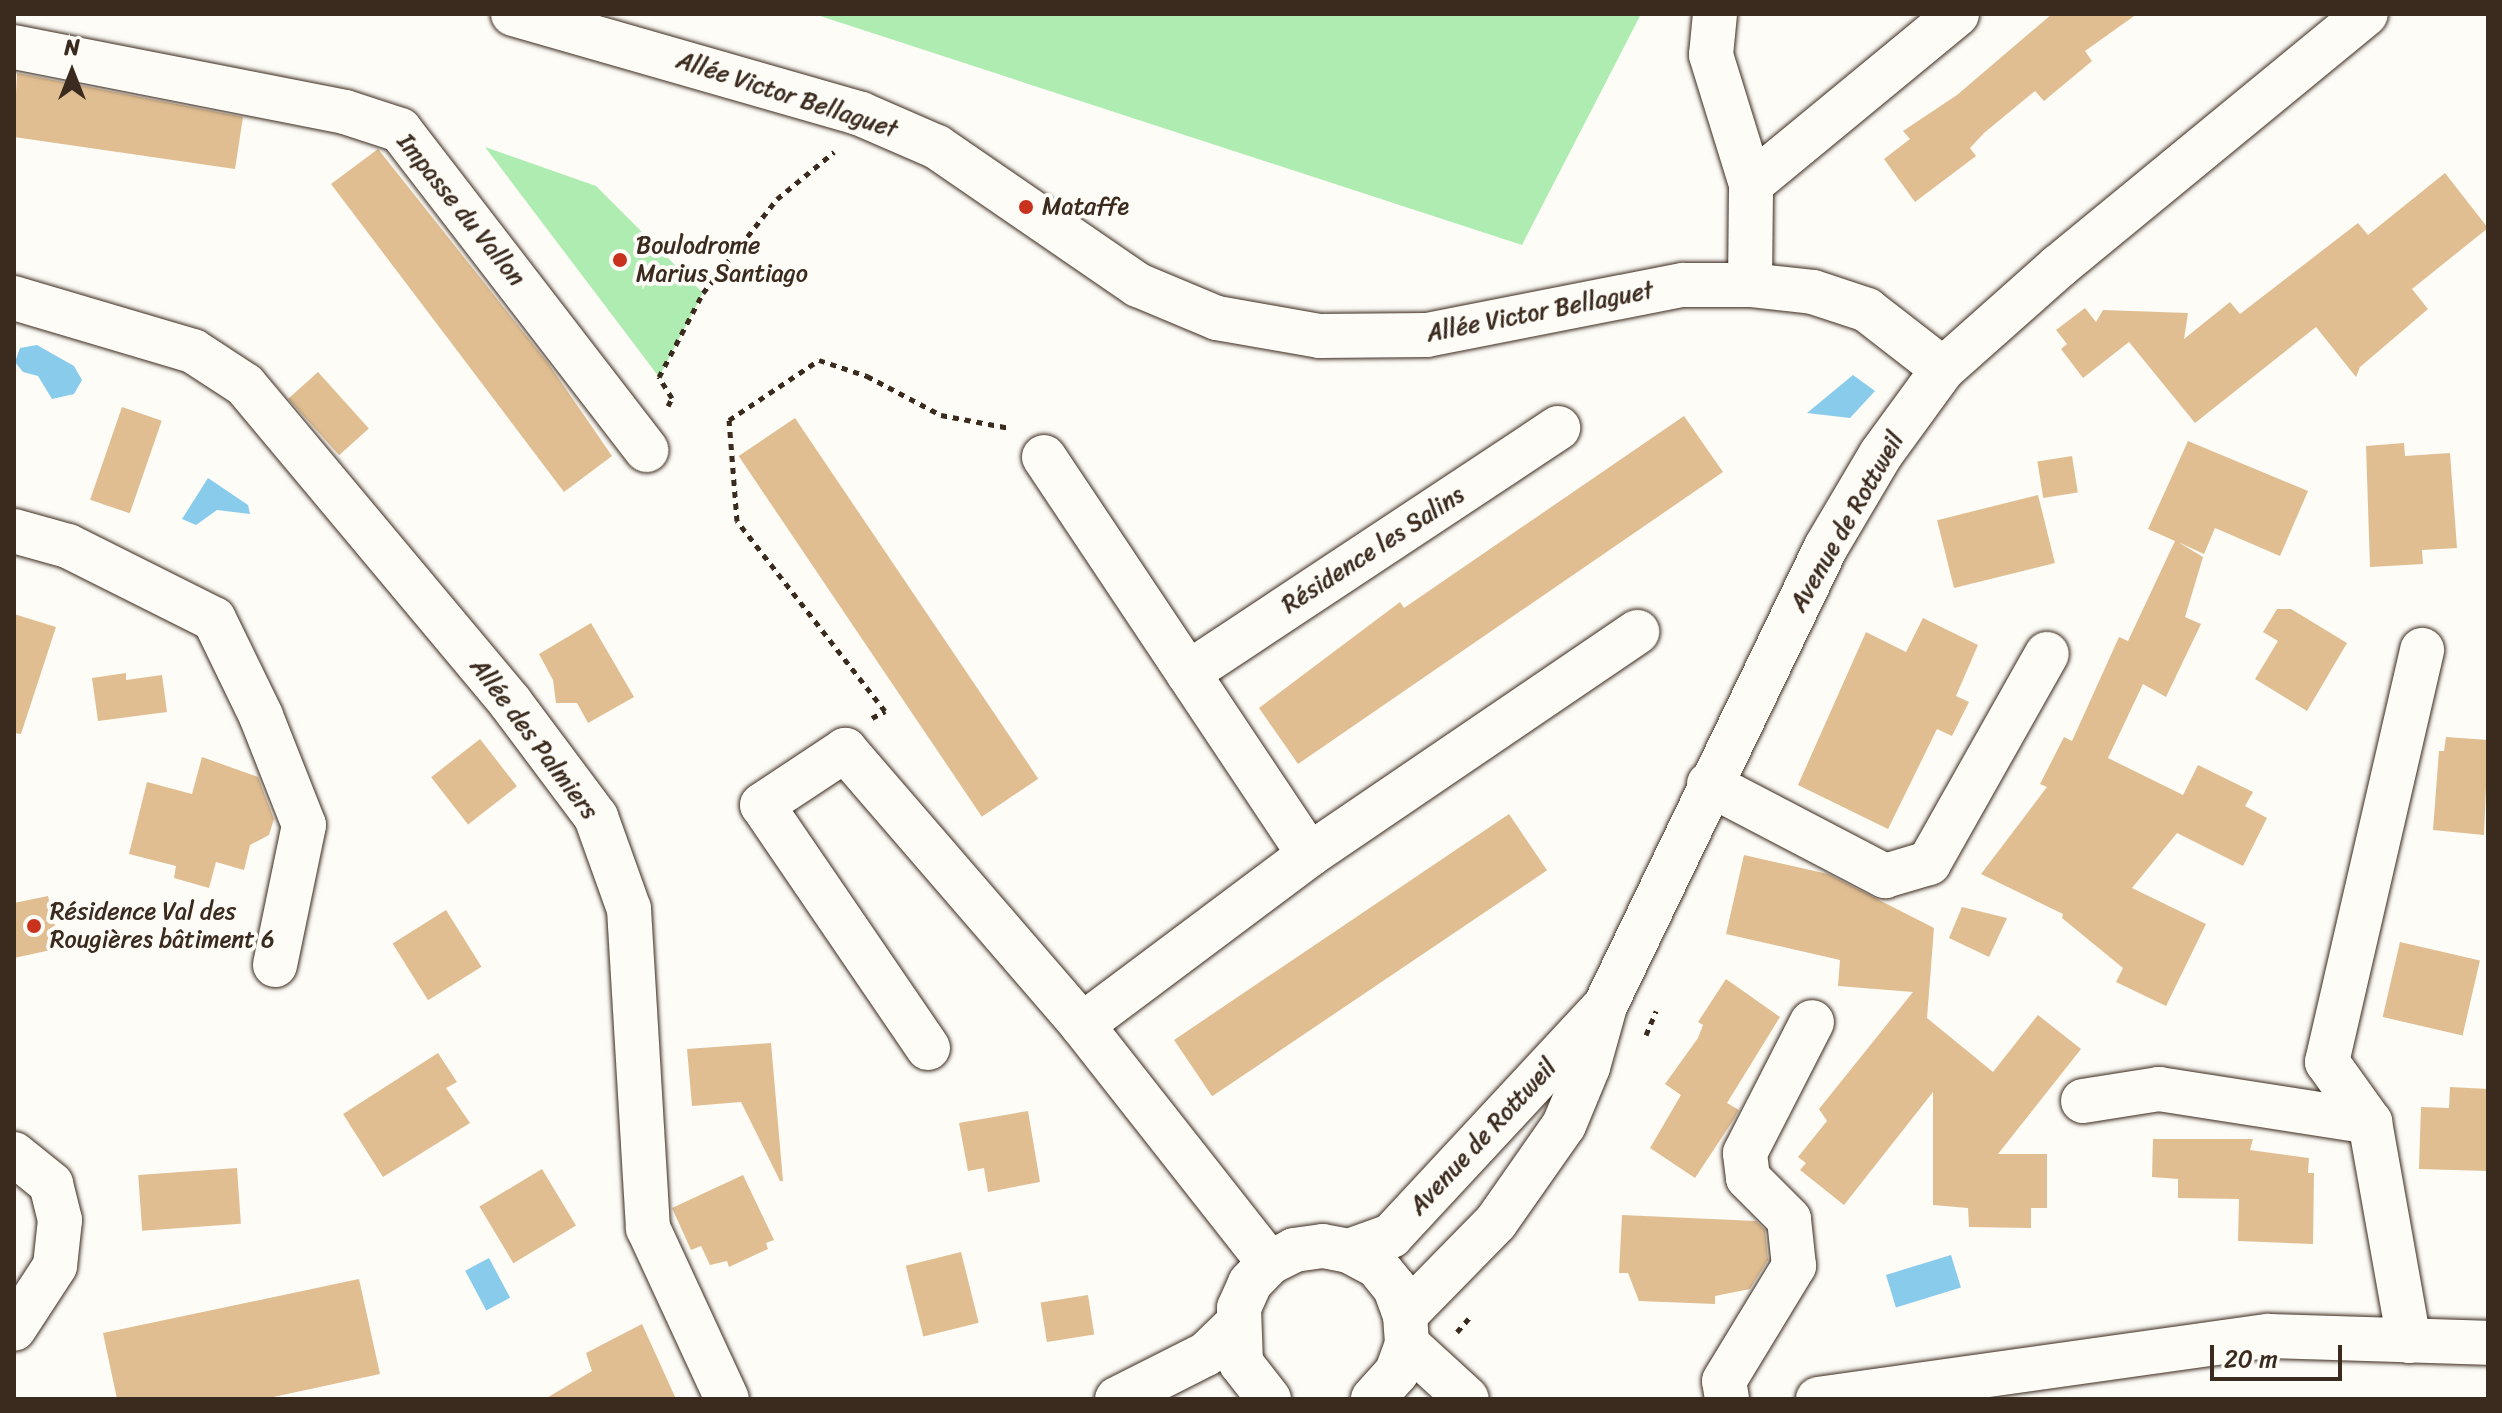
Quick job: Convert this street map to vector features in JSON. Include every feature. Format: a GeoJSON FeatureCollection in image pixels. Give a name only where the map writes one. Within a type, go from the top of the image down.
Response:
{"type":"FeatureCollection","features":[{"type":"Feature","properties":{"kind":"street","name":"Allée Victor Bellaguet"},"geometry":{"type":"LineString","coordinates":[[513,14],[861,114],[937,147],[1138,285],[1217,318],[1320,336],[1427,335],[1683,285],[1750,285],[1813,292],[1867,310],[1943,369]]}},
{"type":"Feature","properties":{"kind":"street"},"geometry":{"type":"LineString","coordinates":[[1715,14],[1711,55],[1751,184],[1750,285]]}},
{"type":"Feature","properties":{"kind":"street"},"geometry":{"type":"LineString","coordinates":[[1751,184],[1957,14]]}},
{"type":"Feature","properties":{"kind":"street","name":"Avenue de Rottweil"},"geometry":{"type":"LineString","coordinates":[[1373,1399],[1397,1372],[1406,1330],[1496,1222],[1564,1125],[1588,1067],[1605,1006],[1709,784],[1826,547],[1881,454],[1943,369],[2059,266],[2366,14]]}},
{"type":"Feature","properties":{"kind":"street","name":"Impasse du Vallon"},"geometry":{"type":"LineString","coordinates":[[14,47],[345,112],[400,130],[646,450]]}},
{"type":"Feature","properties":{"kind":"street","name":"Allée des Palmiers"},"geometry":{"type":"LineString","coordinates":[[14,298],[193,351],[245,385],[510,702],[596,817],[629,909],[648,1228],[727,1399]]}},
{"type":"Feature","properties":{"kind":"street","name":"Résidence les Salins"},"geometry":{"type":"LineString","coordinates":[[1188,673],[1558,428]]}},
{"type":"Feature","properties":{"kind":"street"},"geometry":{"type":"LineString","coordinates":[[1044,457],[1309,855]]}},
{"type":"Feature","properties":{"kind":"street"},"geometry":{"type":"LineString","coordinates":[[14,531],[68,546],[214,619],[261,716],[304,825],[275,965]]}},
{"type":"Feature","properties":{"kind":"street"},"geometry":{"type":"LineString","coordinates":[[1082,1025],[1309,855],[1637,632]]}},
{"type":"Feature","properties":{"kind":"street"},"geometry":{"type":"LineString","coordinates":[[2409,1341],[2370,1122],[2327,1062],[2422,650]]}},
{"type":"Feature","properties":{"kind":"street"},"geometry":{"type":"LineString","coordinates":[[1709,784],[1885,876],[1929,863],[2047,654]]}},
{"type":"Feature","properties":{"kind":"street"},"geometry":{"type":"LineString","coordinates":[[928,1048],[762,805],[845,750],[1082,1025],[1269,1263]]}},
{"type":"Feature","properties":{"kind":"street","name":"Avenue de Rottweil"},"geometry":{"type":"LineString","coordinates":[[1349,1251],[1391,1236],[1605,1006]]}},
{"type":"Feature","properties":{"kind":"street"},"geometry":{"type":"LineString","coordinates":[[1727,1399],[1724,1381],[1794,1266],[1789,1219],[1748,1178],[1745,1153],[1812,1022]]}},
{"type":"Feature","properties":{"kind":"street"},"geometry":{"type":"LineString","coordinates":[[2083,1101],[2159,1089],[2370,1122]]}},
{"type":"Feature","properties":{"kind":"street"},"geometry":{"type":"LineString","coordinates":[[14,1154],[51,1184],[60,1228],[47,1283],[14,1329]]}},
{"type":"Feature","properties":{"kind":"street"},"geometry":{"type":"LineString","coordinates":[[1117,1399],[1206,1354],[1235,1326],[1250,1283],[1269,1263],[1294,1250],[1323,1246],[1349,1251],[1377,1266],[1395,1288],[1406,1330],[1467,1399]]}},
{"type":"Feature","properties":{"kind":"street"},"geometry":{"type":"LineString","coordinates":[[1235,1326],[1241,1363],[1269,1399]]}},
{"type":"Feature","properties":{"kind":"street"},"geometry":{"type":"LineString","coordinates":[[1818,1399],[2268,1336],[2488,1343]]}},
{"type":"Feature","properties":{"kind":"path"},"geometry":{"type":"LineString","coordinates":[[646,450],[672,398],[659,377],[703,293],[777,199],[841,146]]}},
{"type":"Feature","properties":{"kind":"path"},"geometry":{"type":"LineString","coordinates":[[845,750],[851,730],[885,711],[737,521],[729,420],[819,360],[867,376],[941,415],[1010,428],[1044,457]]}},
{"type":"Feature","properties":{"kind":"green space"},"geometry":{"type":"Polygon","coordinates":[[[814,14],[1641,14],[1522,245],[814,14]]]}},
{"type":"Feature","properties":{"kind":"green space","name":"Boulodrome Marius Santiago"},"geometry":{"type":"Polygon","coordinates":[[[485,147],[596,186],[703,293],[659,377],[485,147]]]}},
{"type":"Feature","properties":{"kind":"water"},"geometry":{"type":"Polygon","coordinates":[[[37,345],[74,366],[82,380],[74,394],[52,399],[38,376],[23,372],[15,362],[20,348],[37,345]]]}},
{"type":"Feature","properties":{"kind":"water"},"geometry":{"type":"Polygon","coordinates":[[[1853,375],[1875,391],[1850,418],[1807,413],[1853,375]]]}},
{"type":"Feature","properties":{"kind":"water"},"geometry":{"type":"Polygon","coordinates":[[[208,478],[248,505],[250,514],[217,510],[196,525],[182,519],[208,478]]]}},
{"type":"Feature","properties":{"kind":"water"},"geometry":{"type":"Polygon","coordinates":[[[1951,1255],[1961,1288],[1896,1307],[1886,1275],[1951,1255]]]}},
{"type":"Feature","properties":{"kind":"water"},"geometry":{"type":"Polygon","coordinates":[[[489,1258],[510,1298],[486,1310],[465,1271],[489,1258]]]}},
{"type":"Feature","properties":{"kind":"building"},"geometry":{"type":"Polygon","coordinates":[[[2052,14],[2137,14],[2085,51],[2092,61],[2044,101],[2035,91],[1984,133],[1970,148],[1976,156],[1915,202],[1884,159],[1910,139],[1903,131],[1957,95],[2052,14]]]}},
{"type":"Feature","properties":{"kind":"building"},"geometry":{"type":"Polygon","coordinates":[[[17,73],[243,117],[235,169],[14,137],[17,73]]]}},
{"type":"Feature","properties":{"kind":"building"},"geometry":{"type":"Polygon","coordinates":[[[378,149],[548,363],[612,456],[564,492],[331,184],[378,149]]]}},
{"type":"Feature","properties":{"kind":"building"},"geometry":{"type":"Polygon","coordinates":[[[2445,173],[2488,228],[2412,289],[2428,309],[2360,367],[2356,377],[2316,327],[2195,423],[2129,342],[2083,378],[2061,349],[2067,344],[2056,330],[2085,308],[2096,322],[2103,310],[2188,313],[2184,339],[2230,302],[2240,314],[2358,223],[2368,235],[2445,173]]]}},
{"type":"Feature","properties":{"kind":"building"},"geometry":{"type":"Polygon","coordinates":[[[318,372],[369,428],[339,455],[288,399],[318,372]]]}},
{"type":"Feature","properties":{"kind":"building"},"geometry":{"type":"Polygon","coordinates":[[[122,407],[162,421],[130,513],[90,500],[122,407]]]}},
{"type":"Feature","properties":{"kind":"building"},"geometry":{"type":"Polygon","coordinates":[[[1684,416],[1723,472],[1298,764],[1259,708],[1400,602],[1404,608],[1684,416]]]}},
{"type":"Feature","properties":{"kind":"building"},"geometry":{"type":"Polygon","coordinates":[[[795,418],[1038,779],[982,817],[739,456],[795,418]]]}},
{"type":"Feature","properties":{"kind":"building"},"geometry":{"type":"Polygon","coordinates":[[[2188,441],[2308,491],[2280,556],[2215,528],[2204,554],[2178,542],[2203,557],[2185,617],[2201,624],[2166,697],[2143,684],[2108,758],[2183,795],[2198,765],[2253,792],[2245,806],[2267,818],[2243,866],[2177,833],[2132,888],[2206,924],[2166,1006],[2116,982],[2123,968],[2062,918],[2063,914],[1981,874],[2047,787],[2040,784],[2064,737],[2072,741],[2119,637],[2128,641],[2175,541],[2148,529],[2188,441]]]}},
{"type":"Feature","properties":{"kind":"building"},"geometry":{"type":"Polygon","coordinates":[[[2404,443],[2405,456],[2450,453],[2457,548],[2422,550],[2423,564],[2370,567],[2366,446],[2404,443]]]}},
{"type":"Feature","properties":{"kind":"building"},"geometry":{"type":"Polygon","coordinates":[[[2072,456],[2078,493],[2043,498],[2037,461],[2072,456]]]}},
{"type":"Feature","properties":{"kind":"building"},"geometry":{"type":"Polygon","coordinates":[[[2038,495],[2055,563],[1954,588],[1937,520],[2038,495]]]}},
{"type":"Feature","properties":{"kind":"building"},"geometry":{"type":"Polygon","coordinates":[[[2277,609],[2291,609],[2347,643],[2307,711],[2255,679],[2278,641],[2263,632],[2277,609]]]}},
{"type":"Feature","properties":{"kind":"building"},"geometry":{"type":"Polygon","coordinates":[[[14,614],[56,627],[21,734],[14,733],[14,614]]]}},
{"type":"Feature","properties":{"kind":"building"},"geometry":{"type":"Polygon","coordinates":[[[1923,618],[1978,645],[1956,696],[1969,702],[1952,736],[1937,729],[1888,829],[1798,785],[1866,632],[1906,652],[1923,618]]]}},
{"type":"Feature","properties":{"kind":"building"},"geometry":{"type":"Polygon","coordinates":[[[591,623],[634,697],[588,723],[577,703],[556,703],[553,680],[539,654],[591,623]]]}},
{"type":"Feature","properties":{"kind":"building"},"geometry":{"type":"Polygon","coordinates":[[[126,673],[126,680],[162,675],[167,712],[98,721],[92,678],[126,673]]]}},
{"type":"Feature","properties":{"kind":"building"},"geometry":{"type":"Polygon","coordinates":[[[2446,737],[2488,740],[2484,835],[2433,830],[2439,751],[2444,751],[2446,737]]]}},
{"type":"Feature","properties":{"kind":"building"},"geometry":{"type":"Polygon","coordinates":[[[480,739],[517,786],[468,824],[431,777],[480,739]]]}},
{"type":"Feature","properties":{"kind":"building"},"geometry":{"type":"Polygon","coordinates":[[[202,757],[258,777],[274,819],[269,835],[250,845],[244,870],[216,862],[209,888],[174,878],[176,866],[129,854],[147,782],[192,794],[202,757]]]}},
{"type":"Feature","properties":{"kind":"building"},"geometry":{"type":"Polygon","coordinates":[[[1509,814],[1547,870],[1212,1096],[1174,1040],[1509,814]]]}},
{"type":"Feature","properties":{"kind":"building"},"geometry":{"type":"Polygon","coordinates":[[[1744,855],[1828,874],[1934,928],[1927,1018],[1993,1072],[2038,1015],[2081,1049],[1998,1154],[2047,1154],[2047,1208],[2031,1208],[2031,1228],[1969,1227],[1968,1208],[1933,1205],[1933,1092],[1844,1205],[1800,1170],[1806,1163],[1798,1157],[1827,1121],[1819,1109],[1913,992],[1838,986],[1840,960],[1726,934],[1744,855]]]}},
{"type":"Feature","properties":{"kind":"building","name":"Résidence Val des Rougières bâtiment 6"},"geometry":{"type":"Polygon","coordinates":[[[48,896],[60,948],[14,958],[14,903],[48,896]]]}},
{"type":"Feature","properties":{"kind":"building"},"geometry":{"type":"Polygon","coordinates":[[[1962,907],[2007,918],[1989,957],[1949,938],[1962,907]]]}},
{"type":"Feature","properties":{"kind":"building"},"geometry":{"type":"Polygon","coordinates":[[[446,910],[482,967],[428,1000],[393,943],[446,910]]]}},
{"type":"Feature","properties":{"kind":"building"},"geometry":{"type":"Polygon","coordinates":[[[2400,942],[2480,960],[2463,1035],[2383,1017],[2400,942]]]}},
{"type":"Feature","properties":{"kind":"building"},"geometry":{"type":"Polygon","coordinates":[[[1726,979],[1780,1017],[1727,1103],[1739,1110],[1695,1178],[1650,1148],[1681,1095],[1665,1084],[1698,1038],[1703,1025],[1698,1022],[1726,979]]]}},
{"type":"Feature","properties":{"kind":"building"},"geometry":{"type":"Polygon","coordinates":[[[771,1043],[783,1181],[780,1181],[741,1102],[692,1106],[687,1049],[771,1043]]]}},
{"type":"Feature","properties":{"kind":"building"},"geometry":{"type":"Polygon","coordinates":[[[438,1053],[457,1082],[446,1088],[470,1123],[383,1177],[343,1114],[438,1053]]]}},
{"type":"Feature","properties":{"kind":"building"},"geometry":{"type":"Polygon","coordinates":[[[2450,1087],[2488,1089],[2488,1171],[2419,1169],[2421,1107],[2449,1108],[2450,1087]]]}},
{"type":"Feature","properties":{"kind":"building"},"geometry":{"type":"Polygon","coordinates":[[[1028,1111],[1040,1182],[988,1192],[984,1168],[968,1171],[959,1123],[1028,1111]]]}},
{"type":"Feature","properties":{"kind":"building"},"geometry":{"type":"Polygon","coordinates":[[[2153,1139],[2253,1139],[2250,1150],[2309,1158],[2308,1173],[2314,1173],[2313,1244],[2238,1241],[2239,1199],[2178,1198],[2178,1179],[2152,1177],[2153,1139]]]}},
{"type":"Feature","properties":{"kind":"building"},"geometry":{"type":"Polygon","coordinates":[[[237,1168],[241,1224],[142,1231],[138,1175],[237,1168]]]}},
{"type":"Feature","properties":{"kind":"building"},"geometry":{"type":"Polygon","coordinates":[[[542,1169],[576,1226],[513,1263],[479,1207],[542,1169]]]}},
{"type":"Feature","properties":{"kind":"building"},"geometry":{"type":"Polygon","coordinates":[[[743,1175],[774,1240],[766,1243],[768,1249],[729,1267],[727,1261],[710,1265],[701,1246],[691,1250],[672,1208],[743,1175]]]}},
{"type":"Feature","properties":{"kind":"building"},"geometry":{"type":"Polygon","coordinates":[[[1622,1215],[1756,1221],[1765,1230],[1768,1260],[1750,1289],[1715,1296],[1715,1304],[1639,1301],[1628,1273],[1619,1273],[1622,1215]]]}},
{"type":"Feature","properties":{"kind":"building"},"geometry":{"type":"Polygon","coordinates":[[[961,1252],[979,1323],[923,1337],[906,1266],[961,1252]]]}},
{"type":"Feature","properties":{"kind":"building"},"geometry":{"type":"Polygon","coordinates":[[[359,1279],[380,1374],[264,1399],[117,1399],[103,1333],[359,1279]]]}},
{"type":"Feature","properties":{"kind":"building"},"geometry":{"type":"Polygon","coordinates":[[[1088,1295],[1094,1335],[1047,1342],[1041,1303],[1088,1295]]]}},
{"type":"Feature","properties":{"kind":"building"},"geometry":{"type":"Polygon","coordinates":[[[642,1324],[676,1399],[545,1399],[592,1371],[586,1353],[642,1324]]]}},
{"type":"Feature","properties":{"kind":"place","name":"Mataffe"},"geometry":{"type":"Point","coordinates":[1026,207]}},
{"type":"Feature","properties":{"kind":"place","name":"Boulodrome Marius Santiago"},"geometry":{"type":"Point","coordinates":[620,260]}},
{"type":"Feature","properties":{"kind":"place","name":"Résidence Val des Rougières bâtiment 6"},"geometry":{"type":"Point","coordinates":[34,926]}}]}
